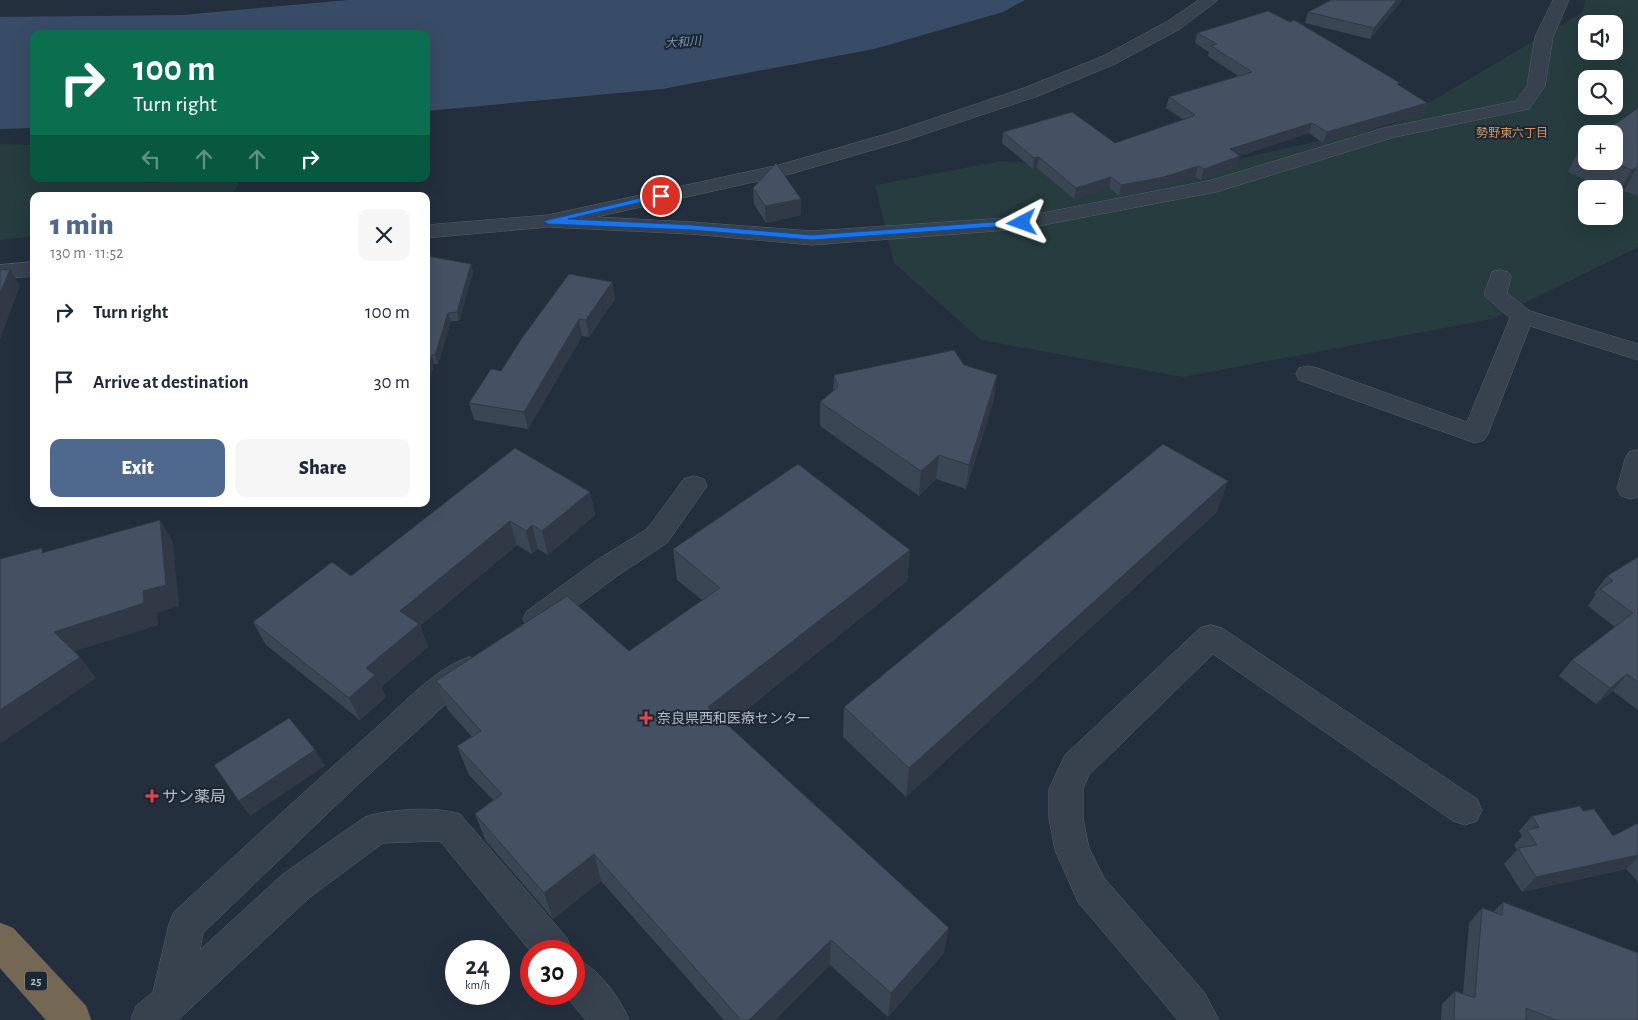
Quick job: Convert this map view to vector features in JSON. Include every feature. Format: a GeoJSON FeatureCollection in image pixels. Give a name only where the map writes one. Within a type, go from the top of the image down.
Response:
{"type":"FeatureCollection","features":[{"type":"Feature","properties":{"kind":"highway","name":"25"},"geometry":{"type":"LineString","coordinates":[[0,941],[72,1020]]}},
{"type":"Feature","properties":{"kind":"street"},"geometry":{"type":"LineString","coordinates":[[430,232],[548,221],[783,170],[900,136],[1032,92],[1109,60],[1174,25],[1210,0]]}},
{"type":"Feature","properties":{"kind":"street"},"geometry":{"type":"LineString","coordinates":[[548,221],[692,228],[812,238],[1022,223],[1216,186],[1391,132],[1522,105],[1536,86],[1544,37],[1561,0]]}},
{"type":"Feature","properties":{"kind":"street"},"geometry":{"type":"LineString","coordinates":[[0,272],[30,269]]}},
{"type":"Feature","properties":{"kind":"street"},"geometry":{"type":"LineString","coordinates":[[1500,277],[1495,295],[1522,316],[1638,352]]}},
{"type":"Feature","properties":{"kind":"street"},"geometry":{"type":"LineString","coordinates":[[1308,374],[1474,434],[1522,316]]}},
{"type":"Feature","properties":{"kind":"street"},"geometry":{"type":"LineString","coordinates":[[1631,489],[1638,459]]}},
{"type":"Feature","properties":{"kind":"street"},"geometry":{"type":"LineString","coordinates":[[159,1011],[187,924],[436,694],[607,568],[657,536],[694,486]]}},
{"type":"Feature","properties":{"kind":"street"},"geometry":{"type":"LineString","coordinates":[[1200,1020],[1191,1005],[1091,890],[1072,850],[1066,818],[1066,789],[1077,765],[1211,637],[1465,810]]}},
{"type":"Feature","properties":{"kind":"street"},"geometry":{"type":"LineString","coordinates":[[159,1011],[296,886],[377,828],[448,825],[545,940]]}},
{"type":"Feature","properties":{"kind":"street"},"geometry":{"type":"LineString","coordinates":[[585,989],[610,1020]]}},
{"type":"Feature","properties":{"kind":"green space"},"geometry":{"type":"Polygon","coordinates":[[[1585,0],[1638,0],[1638,247],[1492,319],[1183,377],[981,340],[894,263],[875,185],[1001,161],[1178,173],[1393,124],[1583,12],[1585,0]]]}},
{"type":"Feature","properties":{"kind":"green space"},"geometry":{"type":"Polygon","coordinates":[[[0,144],[30,145],[30,182],[239,182],[234,192],[30,192],[30,236],[0,240],[0,144]]]}},
{"type":"Feature","properties":{"kind":"water","name":"大和川"},"geometry":{"type":"Polygon","coordinates":[[[348,0],[1025,0],[1003,12],[874,49],[662,89],[430,111],[430,30],[30,30],[30,128],[0,129],[0,17],[183,15],[348,0]]]}},
{"type":"Feature","properties":{"kind":"building"},"geometry":{"type":"Polygon","coordinates":[[[1331,0],[1397,0],[1374,28],[1308,12],[1331,0]]]}},
{"type":"Feature","properties":{"kind":"building"},"geometry":{"type":"Polygon","coordinates":[[[1268,11],[1290,22],[1294,20],[1400,83],[1397,84],[1427,103],[1327,132],[1312,123],[1230,149],[1240,156],[1204,169],[1198,166],[1164,177],[1121,185],[1111,177],[1076,188],[1039,157],[1034,158],[1003,132],[1072,112],[1115,143],[1191,117],[1195,115],[1169,97],[1252,72],[1211,46],[1217,44],[1197,33],[1268,11]]]}},
{"type":"Feature","properties":{"kind":"building"},"geometry":{"type":"Polygon","coordinates":[[[1638,108],[1638,167],[1632,170],[1623,166],[1623,125],[1614,125],[1638,108]]]}},
{"type":"Feature","properties":{"kind":"building"},"geometry":{"type":"Polygon","coordinates":[[[776,163],[801,199],[765,206],[753,188],[776,163]]]}},
{"type":"Feature","properties":{"kind":"building"},"geometry":{"type":"Polygon","coordinates":[[[430,257],[471,264],[457,312],[448,313],[435,355],[432,355],[430,361],[430,257]]]}},
{"type":"Feature","properties":{"kind":"building"},"geometry":{"type":"Polygon","coordinates":[[[10,269],[0,294],[0,270],[10,269]]]}},
{"type":"Feature","properties":{"kind":"building"},"geometry":{"type":"Polygon","coordinates":[[[569,274],[612,282],[586,320],[579,319],[524,412],[469,403],[491,369],[501,371],[522,338],[569,274]]]}},
{"type":"Feature","properties":{"kind":"building"},"geometry":{"type":"Polygon","coordinates":[[[954,350],[964,365],[997,375],[969,465],[939,455],[921,471],[820,402],[838,387],[834,375],[954,350]]]}},
{"type":"Feature","properties":{"kind":"building"},"geometry":{"type":"Polygon","coordinates":[[[1163,444],[1228,481],[909,768],[844,707],[1163,444]]]}},
{"type":"Feature","properties":{"kind":"building"},"geometry":{"type":"Polygon","coordinates":[[[515,448],[590,492],[542,531],[532,525],[526,531],[510,521],[400,611],[419,624],[366,668],[375,675],[349,698],[253,622],[332,562],[351,576],[515,448]]]}},
{"type":"Feature","properties":{"kind":"building"},"geometry":{"type":"Polygon","coordinates":[[[798,464],[910,550],[708,707],[949,928],[891,993],[831,940],[749,1020],[741,1020],[594,854],[544,893],[475,814],[502,794],[457,746],[481,731],[436,681],[567,596],[629,651],[720,588],[673,549],[798,464]]]}},
{"type":"Feature","properties":{"kind":"building"},"geometry":{"type":"Polygon","coordinates":[[[160,520],[166,585],[143,591],[144,603],[54,632],[80,657],[0,710],[0,559],[42,548],[42,553],[160,520]]]}},
{"type":"Feature","properties":{"kind":"building"},"geometry":{"type":"Polygon","coordinates":[[[1638,557],[1638,682],[1627,674],[1610,688],[1572,660],[1633,613],[1600,589],[1613,581],[1607,576],[1638,557]]]}},
{"type":"Feature","properties":{"kind":"building"},"geometry":{"type":"Polygon","coordinates":[[[289,718],[315,750],[239,801],[214,765],[289,718]]]}},
{"type":"Feature","properties":{"kind":"building"},"geometry":{"type":"Polygon","coordinates":[[[1580,806],[1583,811],[1594,809],[1613,836],[1638,823],[1638,855],[1536,877],[1518,848],[1537,845],[1527,830],[1539,827],[1532,816],[1580,806]]]}},
{"type":"Feature","properties":{"kind":"building"},"geometry":{"type":"Polygon","coordinates":[[[1503,902],[1638,953],[1638,1020],[1556,1020],[1526,1008],[1526,1020],[1454,1020],[1455,991],[1475,998],[1482,908],[1502,915],[1503,902]]]}},
{"type":"Feature","properties":{"kind":"place","name":"奈良県西和医療センター"},"geometry":{"type":"Point","coordinates":[646,718]}},
{"type":"Feature","properties":{"kind":"place","name":"サン薬局"},"geometry":{"type":"Point","coordinates":[152,796]}},
{"type":"Feature","properties":{"kind":"district","name":"勢野東六丁目"},"geometry":{"type":"Point","coordinates":[1512,133]}},
{"type":"Feature","properties":{"kind":"route"},"geometry":{"type":"LineString","coordinates":[[661,196],[548,221],[692,228],[812,238],[1022,223]]}}]}
